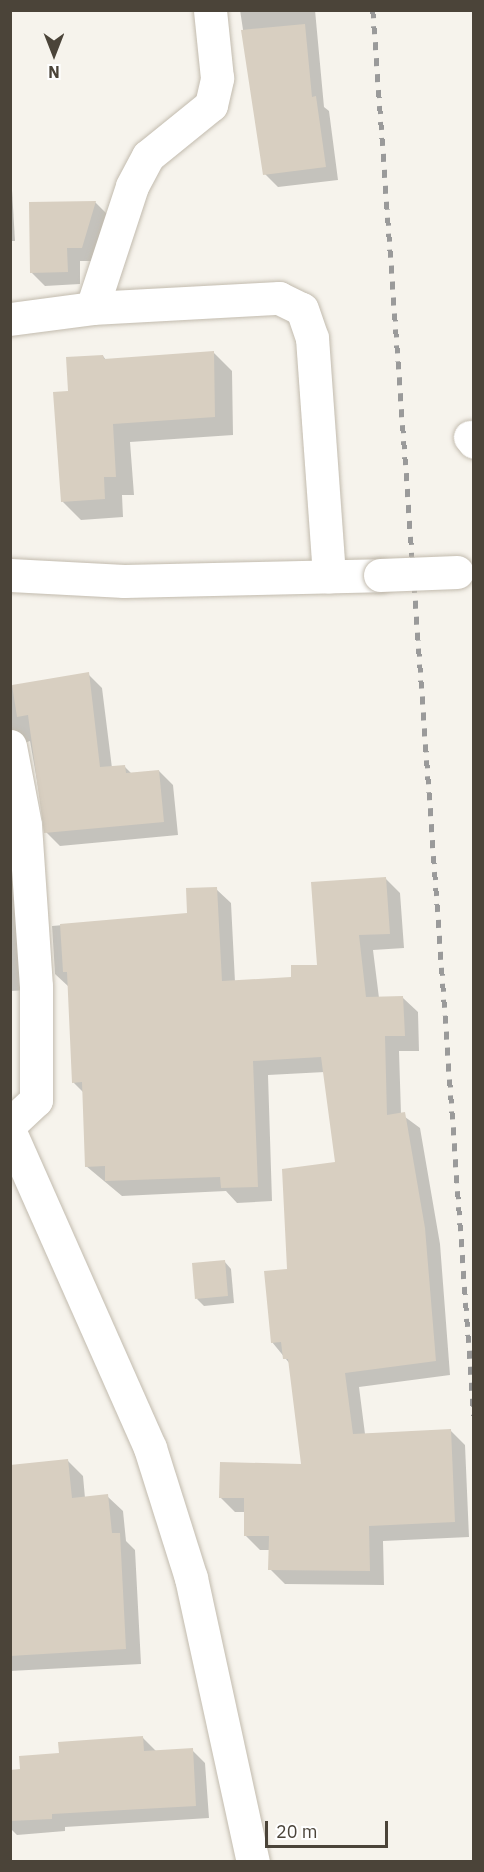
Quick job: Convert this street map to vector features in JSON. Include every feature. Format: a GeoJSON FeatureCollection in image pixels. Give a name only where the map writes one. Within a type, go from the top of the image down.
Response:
{"type":"FeatureCollection","features":[{"type":"Feature","properties":{"kind":"street"},"geometry":{"type":"LineString","coordinates":[[92,308],[132,186],[148,156],[211,105],[218,78],[210,10]]}},
{"type":"Feature","properties":{"kind":"street"},"geometry":{"type":"LineString","coordinates":[[10,319],[92,308],[279,297],[302,309],[312,338],[329,576]]}},
{"type":"Feature","properties":{"kind":"street"},"geometry":{"type":"LineString","coordinates":[[10,575],[124,581],[465,572]]}},
{"type":"Feature","properties":{"kind":"street"},"geometry":{"type":"LineString","coordinates":[[10,746],[26,834],[36,987],[36,1100],[10,1124]]}},
{"type":"Feature","properties":{"kind":"street"},"geometry":{"type":"LineString","coordinates":[[10,1132],[150,1448],[191,1578],[253,1862]]}},
{"type":"Feature","properties":{"kind":"building"},"geometry":{"type":"Polygon","coordinates":[[[305,24],[312,97],[316,96],[326,167],[263,175],[241,30],[305,24]]]}},
{"type":"Feature","properties":{"kind":"building"},"geometry":{"type":"Polygon","coordinates":[[[96,201],[82,248],[67,248],[68,272],[30,273],[29,202],[96,201]]]}},
{"type":"Feature","properties":{"kind":"building"},"geometry":{"type":"Polygon","coordinates":[[[214,351],[215,417],[113,424],[116,477],[104,477],[105,499],[61,502],[53,392],[68,391],[66,357],[103,355],[104,359],[214,351]]]}},
{"type":"Feature","properties":{"kind":"building"},"geometry":{"type":"Polygon","coordinates":[[[89,672],[100,767],[125,765],[126,773],[159,770],[164,822],[44,833],[28,715],[17,717],[12,685],[89,672]]]}},
{"type":"Feature","properties":{"kind":"building"},"geometry":{"type":"Polygon","coordinates":[[[386,877],[390,934],[359,935],[366,997],[403,996],[405,1036],[385,1036],[387,1115],[405,1112],[425,1228],[436,1361],[345,1373],[353,1434],[451,1429],[455,1522],[369,1526],[370,1571],[268,1570],[269,1536],[244,1536],[244,1498],[219,1498],[220,1462],[301,1464],[288,1359],[283,1359],[281,1342],[271,1343],[264,1271],[287,1269],[282,1169],[335,1162],[321,1057],[253,1061],[258,1187],[221,1188],[220,1177],[105,1181],[105,1166],[85,1167],[82,1082],[72,1083],[67,972],[63,972],[60,924],[187,913],[186,888],[217,887],[222,981],[291,977],[291,965],[317,965],[311,882],[386,877]]]}},
{"type":"Feature","properties":{"kind":"building"},"geometry":{"type":"Polygon","coordinates":[[[225,1260],[228,1296],[195,1299],[192,1263],[225,1260]]]}},
{"type":"Feature","properties":{"kind":"building"},"geometry":{"type":"Polygon","coordinates":[[[68,1459],[72,1498],[108,1494],[112,1533],[120,1533],[126,1649],[10,1656],[10,1465],[68,1459]]]}},
{"type":"Feature","properties":{"kind":"building"},"geometry":{"type":"Polygon","coordinates":[[[143,1736],[144,1751],[193,1748],[196,1806],[52,1814],[52,1819],[10,1821],[10,1770],[20,1769],[19,1756],[59,1753],[58,1742],[143,1736]]]}},
{"type":"Feature","properties":{"kind":"railway"},"geometry":{"type":"LineString","coordinates":[[373,10],[474,1415]]}}]}
